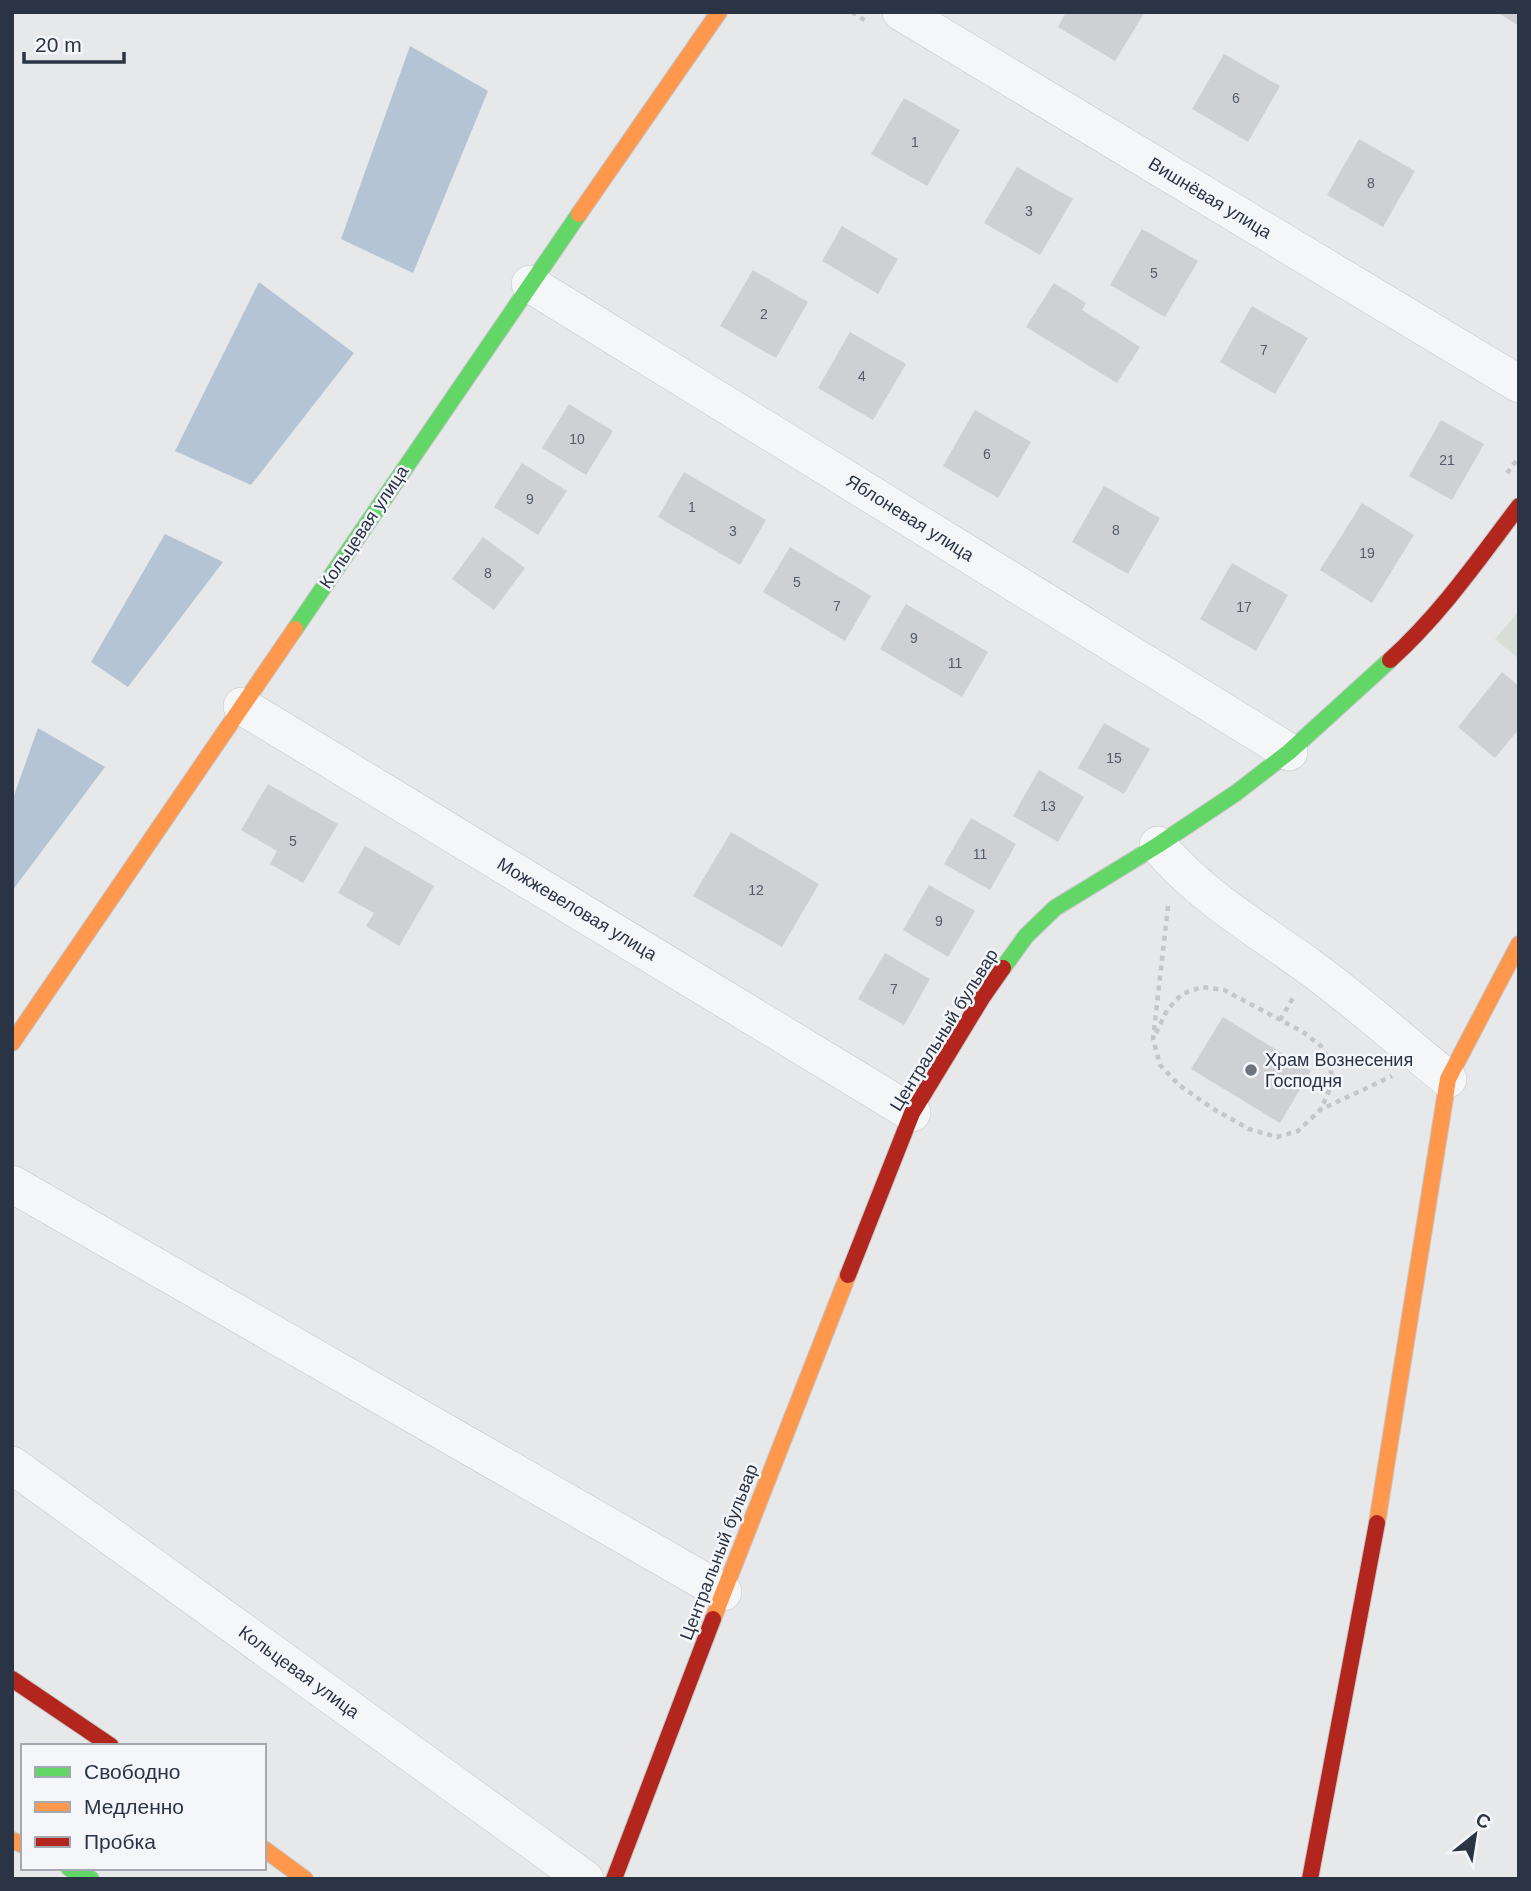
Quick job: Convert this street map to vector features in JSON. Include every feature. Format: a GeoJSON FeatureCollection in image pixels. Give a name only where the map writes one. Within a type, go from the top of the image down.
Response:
{"type":"FeatureCollection","features":[{"type":"Feature","properties":{"kind":"main road","name":"Кольцевая улица"},"geometry":{"type":"LineString","coordinates":[[12,1043],[719,12]]}},
{"type":"Feature","properties":{"kind":"main road","name":"Центральный бульвар"},"geometry":{"type":"LineString","coordinates":[[614,1879],[723,1592],[912,1113],[982,998],[1026,936],[1055,908],[1165,854],[1289,752],[1413,639],[1519,506]]}},
{"type":"Feature","properties":{"kind":"main road"},"geometry":{"type":"LineString","coordinates":[[1310,1879],[1385,1479],[1436,1070],[1519,944]]}},
{"type":"Feature","properties":{"kind":"main road"},"geometry":{"type":"LineString","coordinates":[[12,1679],[108,1744]]}},
{"type":"Feature","properties":{"kind":"main road"},"geometry":{"type":"LineString","coordinates":[[266,1850],[304,1879]]}},
{"type":"Feature","properties":{"kind":"main road"},"geometry":{"type":"LineString","coordinates":[[73,1870],[91,1879]]}},
{"type":"Feature","properties":{"kind":"street","name":"Вишнёвая улица"},"geometry":{"type":"LineString","coordinates":[[901,12],[1519,384]]}},
{"type":"Feature","properties":{"kind":"street","name":"Яблоневая улица"},"geometry":{"type":"LineString","coordinates":[[530,284],[1289,752]]}},
{"type":"Feature","properties":{"kind":"street","name":"Можжевеловая улица"},"geometry":{"type":"LineString","coordinates":[[242,706],[912,1113]]}},
{"type":"Feature","properties":{"kind":"street"},"geometry":{"type":"LineString","coordinates":[[1165,854],[1199,886],[1311,967],[1436,1070]]}},
{"type":"Feature","properties":{"kind":"street"},"geometry":{"type":"LineString","coordinates":[[12,1184],[723,1592]]}},
{"type":"Feature","properties":{"kind":"street","name":"Кольцевая улица"},"geometry":{"type":"LineString","coordinates":[[12,1465],[585,1879]]}},
{"type":"Feature","properties":{"kind":"path"},"geometry":{"type":"LineString","coordinates":[[1153,1039],[1167,1010],[1182,994],[1202,987],[1224,990],[1303,1032],[1321,1046],[1330,1062],[1332,1084],[1320,1110],[1298,1130],[1277,1137],[1249,1129],[1212,1108],[1179,1085],[1160,1065],[1153,1039],[1165,854]]}},
{"type":"Feature","properties":{"kind":"path"},"geometry":{"type":"LineString","coordinates":[[1320,1110],[1436,1070]]}},
{"type":"Feature","properties":{"kind":"shaded area"},"geometry":{"type":"Polygon","coordinates":[[[1519,611],[1519,659],[1495,639],[1519,611]]]}},
{"type":"Feature","properties":{"kind":"water"},"geometry":{"type":"Polygon","coordinates":[[[410,46],[488,91],[413,273],[341,239],[410,46]]]}},
{"type":"Feature","properties":{"kind":"water"},"geometry":{"type":"Polygon","coordinates":[[[259,282],[354,353],[251,485],[175,451],[259,282]]]}},
{"type":"Feature","properties":{"kind":"water"},"geometry":{"type":"Polygon","coordinates":[[[165,534],[223,562],[128,687],[91,662],[165,534]]]}},
{"type":"Feature","properties":{"kind":"water"},"geometry":{"type":"Polygon","coordinates":[[[38,728],[105,767],[12,891],[12,801],[38,728]]]}},
{"type":"Feature","properties":{"kind":"building"},"geometry":{"type":"Polygon","coordinates":[[[1066,12],[1145,12],[1115,61],[1058,27],[1066,12]]]}},
{"type":"Feature","properties":{"kind":"building"},"geometry":{"type":"Polygon","coordinates":[[[1497,12],[1519,12],[1519,26],[1497,12]]]}},
{"type":"Feature","properties":{"kind":"building"},"geometry":{"type":"Polygon","coordinates":[[[1224,54],[1280,86],[1248,142],[1192,109],[1224,54]]]}},
{"type":"Feature","properties":{"kind":"building"},"geometry":{"type":"Polygon","coordinates":[[[904,98],[960,130],[927,186],[871,154],[904,98]]]}},
{"type":"Feature","properties":{"kind":"building"},"geometry":{"type":"Polygon","coordinates":[[[1359,139],[1415,171],[1383,227],[1327,195],[1359,139]]]}},
{"type":"Feature","properties":{"kind":"building"},"geometry":{"type":"Polygon","coordinates":[[[1017,167],[1073,199],[1040,255],[984,223],[1017,167]]]}},
{"type":"Feature","properties":{"kind":"building"},"geometry":{"type":"Polygon","coordinates":[[[842,226],[898,259],[878,294],[822,261],[842,226]]]}},
{"type":"Feature","properties":{"kind":"building"},"geometry":{"type":"Polygon","coordinates":[[[1142,229],[1198,261],[1165,317],[1110,285],[1142,229]]]}},
{"type":"Feature","properties":{"kind":"building"},"geometry":{"type":"Polygon","coordinates":[[[753,270],[808,302],[776,358],[720,326],[753,270]]]}},
{"type":"Feature","properties":{"kind":"building"},"geometry":{"type":"Polygon","coordinates":[[[1054,283],[1086,303],[1082,310],[1140,347],[1117,383],[1026,327],[1054,283]]]}},
{"type":"Feature","properties":{"kind":"building"},"geometry":{"type":"Polygon","coordinates":[[[1252,306],[1308,338],[1275,394],[1220,362],[1252,306]]]}},
{"type":"Feature","properties":{"kind":"building"},"geometry":{"type":"Polygon","coordinates":[[[850,332],[906,364],[873,420],[818,388],[850,332]]]}},
{"type":"Feature","properties":{"kind":"building"},"geometry":{"type":"Polygon","coordinates":[[[569,404],[613,431],[586,475],[542,448],[569,404]]]}},
{"type":"Feature","properties":{"kind":"building"},"geometry":{"type":"Polygon","coordinates":[[[975,410],[1031,442],[998,498],[943,466],[975,410]]]}},
{"type":"Feature","properties":{"kind":"building"},"geometry":{"type":"Polygon","coordinates":[[[1441,420],[1484,444],[1452,500],[1409,476],[1441,420]]]}},
{"type":"Feature","properties":{"kind":"building"},"geometry":{"type":"Polygon","coordinates":[[[522,463],[567,491],[538,535],[494,507],[522,463]]]}},
{"type":"Feature","properties":{"kind":"building"},"geometry":{"type":"Polygon","coordinates":[[[684,472],[766,520],[740,565],[658,517],[684,472]]]}},
{"type":"Feature","properties":{"kind":"building"},"geometry":{"type":"Polygon","coordinates":[[[1104,486],[1160,518],[1128,574],[1072,542],[1104,486]]]}},
{"type":"Feature","properties":{"kind":"building"},"geometry":{"type":"Polygon","coordinates":[[[1362,503],[1414,535],[1372,603],[1320,570],[1362,503]]]}},
{"type":"Feature","properties":{"kind":"building"},"geometry":{"type":"Polygon","coordinates":[[[483,537],[525,568],[494,610],[452,579],[483,537]]]}},
{"type":"Feature","properties":{"kind":"building"},"geometry":{"type":"Polygon","coordinates":[[[790,547],[871,596],[845,641],[763,592],[790,547]]]}},
{"type":"Feature","properties":{"kind":"building"},"geometry":{"type":"Polygon","coordinates":[[[1232,563],[1288,595],[1256,651],[1200,619],[1232,563]]]}},
{"type":"Feature","properties":{"kind":"building"},"geometry":{"type":"Polygon","coordinates":[[[906,604],[988,652],[962,697],[880,649],[906,604]]]}},
{"type":"Feature","properties":{"kind":"building"},"geometry":{"type":"Polygon","coordinates":[[[1502,672],[1519,686],[1519,729],[1495,758],[1458,727],[1502,672]]]}},
{"type":"Feature","properties":{"kind":"building"},"geometry":{"type":"Polygon","coordinates":[[[1104,723],[1150,749],[1124,794],[1078,768],[1104,723]]]}},
{"type":"Feature","properties":{"kind":"building"},"geometry":{"type":"Polygon","coordinates":[[[1039,770],[1084,797],[1058,842],[1013,816],[1039,770]]]}},
{"type":"Feature","properties":{"kind":"building"},"geometry":{"type":"Polygon","coordinates":[[[268,784],[338,824],[303,883],[270,864],[277,851],[241,830],[268,784]]]}},
{"type":"Feature","properties":{"kind":"building"},"geometry":{"type":"Polygon","coordinates":[[[971,818],[1016,844],[990,890],[944,864],[971,818]]]}},
{"type":"Feature","properties":{"kind":"building"},"geometry":{"type":"Polygon","coordinates":[[[731,832],[819,884],[782,947],[693,896],[731,832]]]}},
{"type":"Feature","properties":{"kind":"building"},"geometry":{"type":"Polygon","coordinates":[[[365,846],[434,886],[399,946],[366,926],[374,913],[338,893],[365,846]]]}},
{"type":"Feature","properties":{"kind":"building"},"geometry":{"type":"Polygon","coordinates":[[[929,885],[975,911],[948,957],[903,930],[929,885]]]}},
{"type":"Feature","properties":{"kind":"building"},"geometry":{"type":"Polygon","coordinates":[[[885,953],[930,979],[904,1025],[858,999],[885,953]]]}},
{"type":"Feature","properties":{"kind":"building","name":"Храм Вознесения Господня"},"geometry":{"type":"Polygon","coordinates":[[[1223,1017],[1311,1071],[1280,1123],[1191,1069],[1223,1017]]]}},
{"type":"Feature","properties":{"kind":"traffic: fast"},"geometry":{"type":"LineString","coordinates":[[295,629],[579,214]]}},
{"type":"Feature","properties":{"kind":"traffic: fast"},"geometry":{"type":"LineString","coordinates":[[1003,968],[1026,936],[1055,908],[1236,793],[1289,752],[1390,660]]}},
{"type":"Feature","properties":{"kind":"traffic: fast"},"geometry":{"type":"LineString","coordinates":[[73,1870],[91,1879]]}},
{"type":"Feature","properties":{"kind":"traffic: slow"},"geometry":{"type":"LineString","coordinates":[[579,214],[719,12]]}},
{"type":"Feature","properties":{"kind":"traffic: slow"},"geometry":{"type":"LineString","coordinates":[[12,1043],[295,629]]}},
{"type":"Feature","properties":{"kind":"traffic: slow"},"geometry":{"type":"LineString","coordinates":[[1377,1523],[1448,1079],[1519,944]]}},
{"type":"Feature","properties":{"kind":"traffic: slow"},"geometry":{"type":"LineString","coordinates":[[713,1619],[848,1275]]}},
{"type":"Feature","properties":{"kind":"traffic: slow"},"geometry":{"type":"LineString","coordinates":[[12,1840],[21,1844]]}},
{"type":"Feature","properties":{"kind":"traffic: slow"},"geometry":{"type":"LineString","coordinates":[[266,1850],[305,1879]]}},
{"type":"Feature","properties":{"kind":"traffic: jam"},"geometry":{"type":"LineString","coordinates":[[1390,660],[1442,605],[1519,506]]}},
{"type":"Feature","properties":{"kind":"traffic: jam"},"geometry":{"type":"LineString","coordinates":[[848,1275],[912,1113],[1003,968]]}},
{"type":"Feature","properties":{"kind":"traffic: jam"},"geometry":{"type":"LineString","coordinates":[[1310,1879],[1377,1523]]}},
{"type":"Feature","properties":{"kind":"traffic: jam"},"geometry":{"type":"LineString","coordinates":[[614,1879],[713,1619]]}},
{"type":"Feature","properties":{"kind":"traffic: jam"},"geometry":{"type":"LineString","coordinates":[[12,1679],[108,1744]]}},
{"type":"Feature","properties":{"kind":"place","name":"Храм Вознесения Господня"},"geometry":{"type":"Point","coordinates":[1251,1070]}}]}
